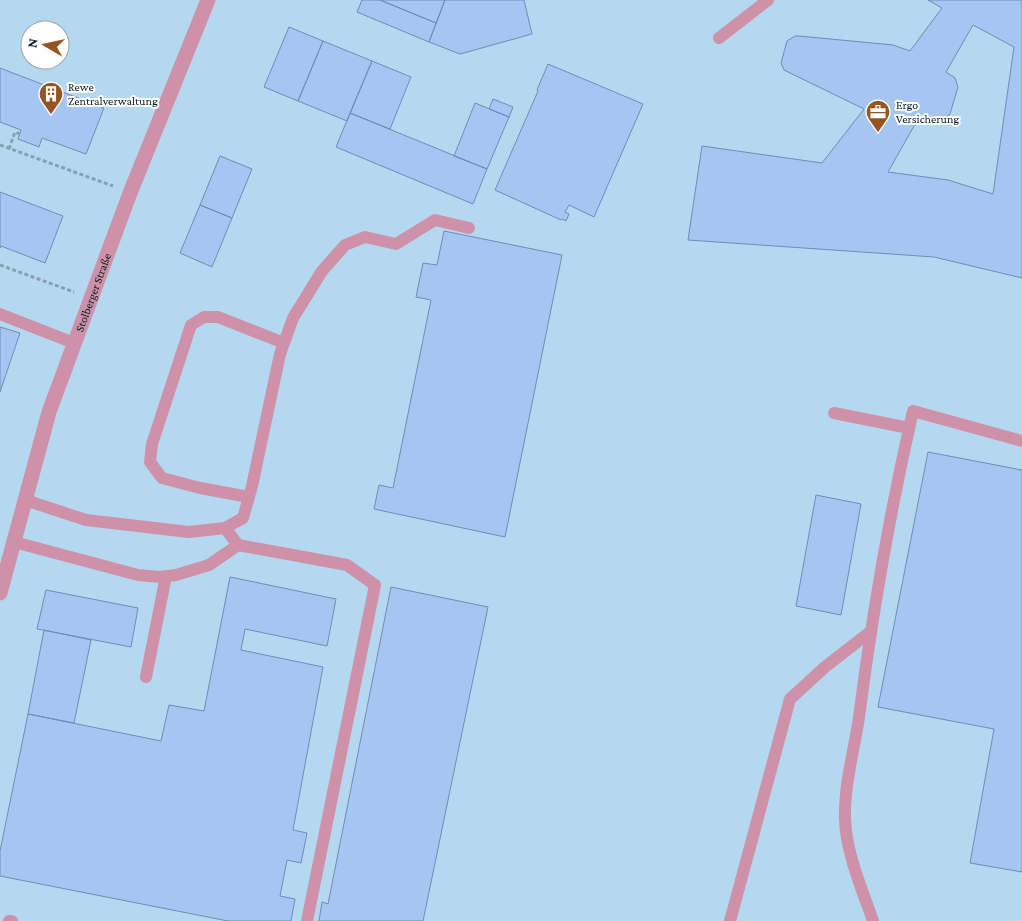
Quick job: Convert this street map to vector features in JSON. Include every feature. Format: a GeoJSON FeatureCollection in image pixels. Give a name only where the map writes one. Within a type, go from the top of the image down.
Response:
{"type":"FeatureCollection","features":[{"type":"Feature","properties":{"kind":"street","name":"Stolberger Straße"},"geometry":{"type":"LineString","coordinates":[[0,593],[49,412],[130,193],[208,0]]}},
{"type":"Feature","properties":{"kind":"lane"},"geometry":{"type":"LineString","coordinates":[[719,38],[768,0]]}},
{"type":"Feature","properties":{"kind":"lane"},"geometry":{"type":"LineString","coordinates":[[25,500],[86,520],[189,532],[225,528],[243,518],[280,354],[293,318],[322,271],[344,245],[365,237],[396,244],[436,220],[469,228]]}},
{"type":"Feature","properties":{"kind":"lane"},"geometry":{"type":"LineString","coordinates":[[0,314],[74,343]]}},
{"type":"Feature","properties":{"kind":"lane"},"geometry":{"type":"LineString","coordinates":[[249,497],[200,488],[162,478],[150,462],[152,444],[192,325],[204,317],[218,318],[284,343]]}},
{"type":"Feature","properties":{"kind":"lane"},"geometry":{"type":"LineString","coordinates":[[873,921],[848,843],[845,820],[846,799],[870,632],[913,411],[1022,441]]}},
{"type":"Feature","properties":{"kind":"lane"},"geometry":{"type":"LineString","coordinates":[[834,413],[909,428]]}},
{"type":"Feature","properties":{"kind":"lane"},"geometry":{"type":"LineString","coordinates":[[225,528],[238,545],[347,565],[375,585],[307,921]]}},
{"type":"Feature","properties":{"kind":"lane"},"geometry":{"type":"LineString","coordinates":[[14,542],[138,575],[166,576],[176,575],[209,565],[238,545]]}},
{"type":"Feature","properties":{"kind":"lane"},"geometry":{"type":"LineString","coordinates":[[146,677],[166,576]]}},
{"type":"Feature","properties":{"kind":"lane"},"geometry":{"type":"LineString","coordinates":[[730,921],[790,700],[826,667],[870,632]]}},
{"type":"Feature","properties":{"kind":"path"},"geometry":{"type":"LineString","coordinates":[[8,148],[15,132],[20,134]]}},
{"type":"Feature","properties":{"kind":"path"},"geometry":{"type":"LineString","coordinates":[[0,146],[130,193]]}},
{"type":"Feature","properties":{"kind":"path"},"geometry":{"type":"LineString","coordinates":[[0,265],[91,298]]}},
{"type":"Feature","properties":{"kind":"shaded area"},"geometry":{"type":"Polygon","coordinates":[[[0,0],[1022,0],[1022,921],[0,921],[0,0]]]}},
{"type":"Feature","properties":{"kind":"building"},"geometry":{"type":"Polygon","coordinates":[[[362,0],[380,0],[436,23],[429,42],[357,12],[362,0]]]}},
{"type":"Feature","properties":{"kind":"building"},"geometry":{"type":"Polygon","coordinates":[[[380,0],[445,0],[436,23],[380,0]]]}},
{"type":"Feature","properties":{"kind":"building"},"geometry":{"type":"Polygon","coordinates":[[[445,0],[524,0],[532,34],[460,54],[429,42],[445,0]]]}},
{"type":"Feature","properties":{"kind":"building","name":"Ergo Versicherung"},"geometry":{"type":"Polygon","coordinates":[[[928,0],[1022,0],[1022,278],[934,257],[688,240],[702,146],[822,163],[864,109],[784,70],[781,63],[787,41],[795,36],[799,36],[893,45],[910,51],[942,8],[928,0]],[[973,25],[946,72],[955,78],[958,87],[950,114],[943,119],[918,119],[888,172],[948,180],[993,194],[1014,47],[973,25]]]}},
{"type":"Feature","properties":{"kind":"building"},"geometry":{"type":"Polygon","coordinates":[[[289,27],[323,41],[298,101],[264,87],[289,27]]]}},
{"type":"Feature","properties":{"kind":"building"},"geometry":{"type":"Polygon","coordinates":[[[323,41],[372,61],[347,121],[298,101],[323,41]]]}},
{"type":"Feature","properties":{"kind":"building"},"geometry":{"type":"Polygon","coordinates":[[[372,61],[411,77],[390,129],[350,113],[372,61]]]}},
{"type":"Feature","properties":{"kind":"building"},"geometry":{"type":"Polygon","coordinates":[[[548,64],[643,104],[594,217],[569,205],[565,212],[569,214],[566,221],[561,220],[495,190],[548,64]]]}},
{"type":"Feature","properties":{"kind":"building","name":"Rewe Zentralverwaltung"},"geometry":{"type":"Polygon","coordinates":[[[0,68],[104,108],[86,154],[42,138],[39,147],[18,139],[21,130],[0,122],[0,68]]]}},
{"type":"Feature","properties":{"kind":"building"},"geometry":{"type":"Polygon","coordinates":[[[493,99],[513,107],[509,117],[489,109],[493,99]]]}},
{"type":"Feature","properties":{"kind":"building"},"geometry":{"type":"Polygon","coordinates":[[[475,103],[509,117],[487,169],[454,156],[475,103]]]}},
{"type":"Feature","properties":{"kind":"building"},"geometry":{"type":"Polygon","coordinates":[[[350,113],[487,169],[473,204],[336,147],[350,113]]]}},
{"type":"Feature","properties":{"kind":"building"},"geometry":{"type":"Polygon","coordinates":[[[220,156],[252,169],[232,218],[200,205],[220,156]]]}},
{"type":"Feature","properties":{"kind":"building"},"geometry":{"type":"Polygon","coordinates":[[[0,192],[63,216],[45,263],[1,246],[0,248],[0,192]]]}},
{"type":"Feature","properties":{"kind":"building"},"geometry":{"type":"Polygon","coordinates":[[[200,205],[232,218],[212,267],[180,253],[200,205]]]}},
{"type":"Feature","properties":{"kind":"building"},"geometry":{"type":"Polygon","coordinates":[[[444,231],[562,255],[505,537],[374,509],[379,485],[393,488],[431,300],[416,297],[423,263],[437,265],[444,231]]]}},
{"type":"Feature","properties":{"kind":"building"},"geometry":{"type":"Polygon","coordinates":[[[0,327],[20,333],[0,392],[0,327]]]}},
{"type":"Feature","properties":{"kind":"building"},"geometry":{"type":"Polygon","coordinates":[[[928,452],[1022,470],[1022,872],[970,863],[994,729],[878,707],[928,452]]]}},
{"type":"Feature","properties":{"kind":"building"},"geometry":{"type":"Polygon","coordinates":[[[816,495],[861,504],[841,615],[796,606],[816,495]]]}},
{"type":"Feature","properties":{"kind":"building"},"geometry":{"type":"Polygon","coordinates":[[[230,577],[336,599],[327,646],[245,629],[241,650],[323,667],[293,830],[307,833],[301,863],[287,860],[280,896],[295,899],[291,921],[228,921],[0,876],[0,851],[28,714],[161,741],[169,705],[204,711],[230,577]]]}},
{"type":"Feature","properties":{"kind":"building"},"geometry":{"type":"Polygon","coordinates":[[[391,587],[488,607],[423,921],[319,921],[322,902],[328,904],[391,587]]]}},
{"type":"Feature","properties":{"kind":"building"},"geometry":{"type":"Polygon","coordinates":[[[46,590],[138,608],[131,647],[37,629],[46,590]]]}},
{"type":"Feature","properties":{"kind":"building"},"geometry":{"type":"Polygon","coordinates":[[[44,630],[91,640],[74,723],[28,714],[44,630]]]}},
{"type":"Feature","properties":{"kind":"place","name":"Rewe Zentralverwaltung"},"geometry":{"type":"Point","coordinates":[51,115]}},
{"type":"Feature","properties":{"kind":"place","name":"Ergo Versicherung"},"geometry":{"type":"Point","coordinates":[878,133]}}]}
